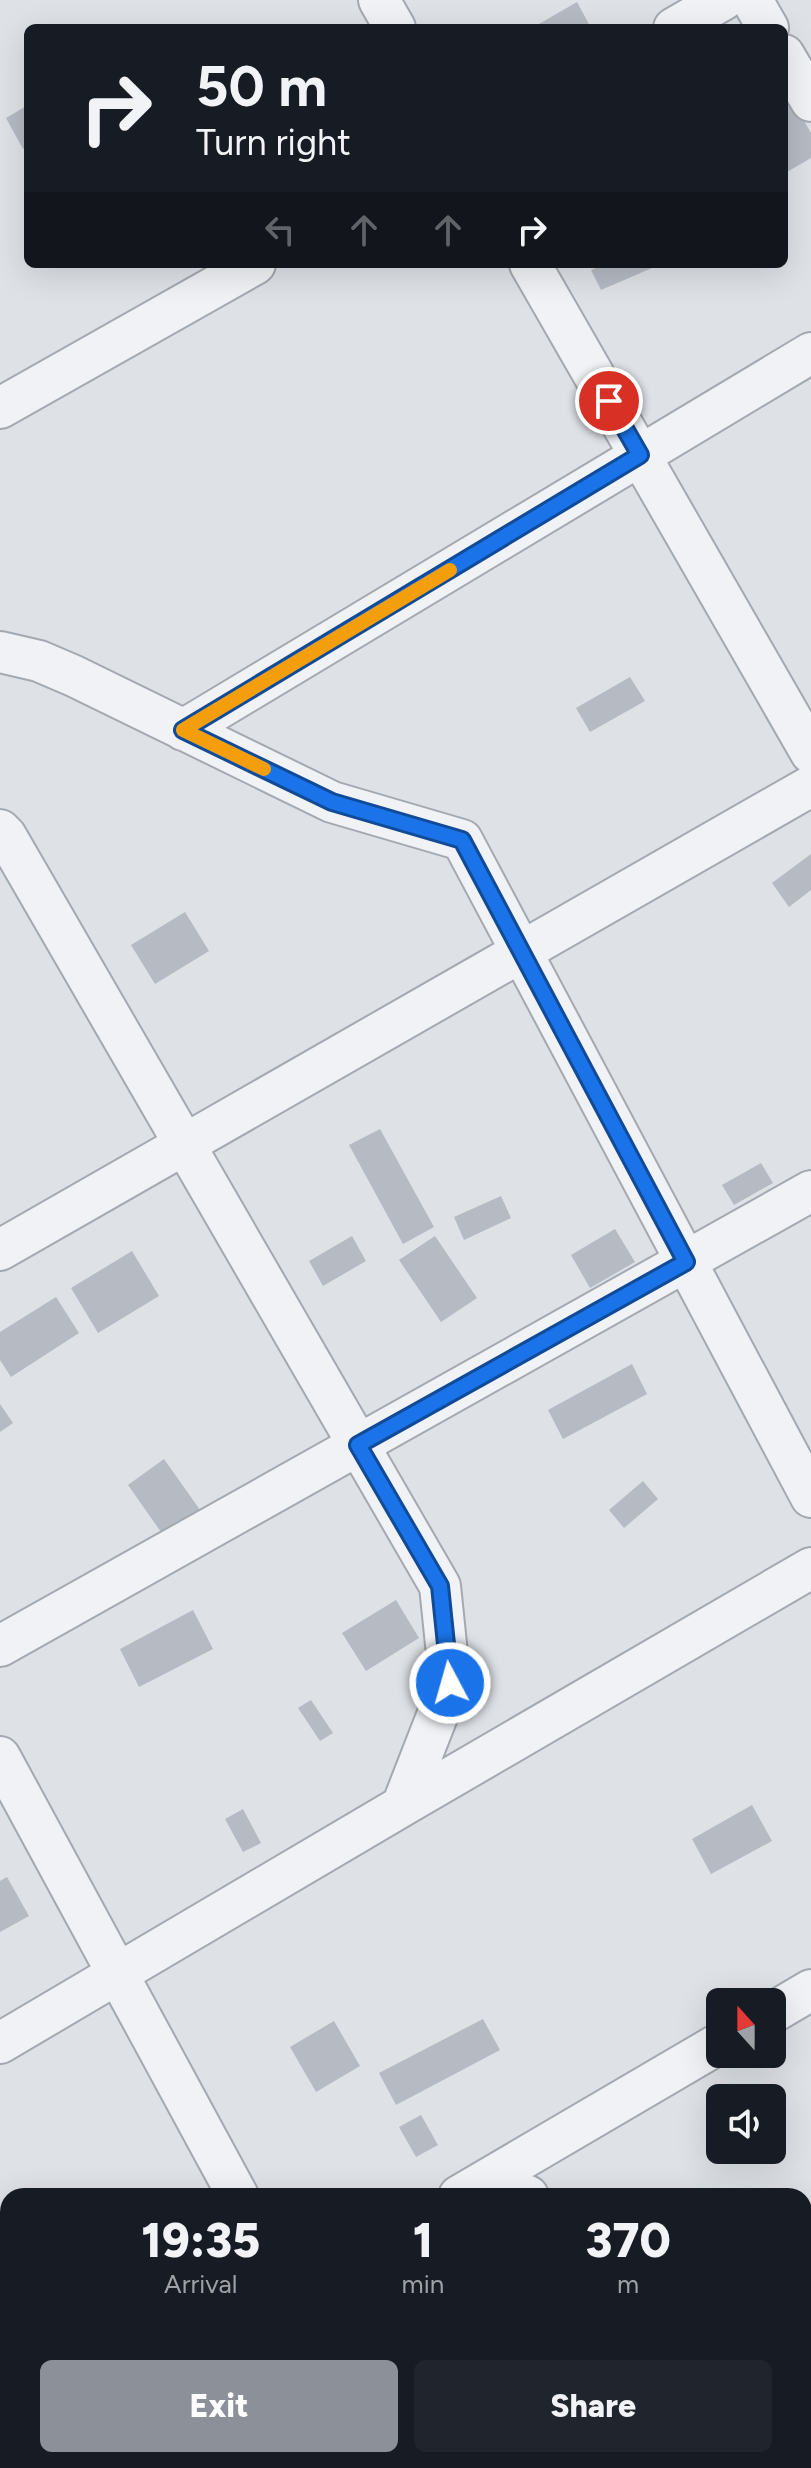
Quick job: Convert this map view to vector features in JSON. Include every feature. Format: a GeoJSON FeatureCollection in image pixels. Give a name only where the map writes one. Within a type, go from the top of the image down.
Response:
{"type":"FeatureCollection","features":[{"type":"Feature","properties":{"kind":"street"},"geometry":{"type":"LineString","coordinates":[[379,0],[393,24]]}},
{"type":"Feature","properties":{"kind":"street"},"geometry":{"type":"LineString","coordinates":[[681,24],[723,0]]}},
{"type":"Feature","properties":{"kind":"street"},"geometry":{"type":"LineString","coordinates":[[752,0],[766,24]]}},
{"type":"Feature","properties":{"kind":"street"},"geometry":{"type":"LineString","coordinates":[[788,62],[811,101]]}},
{"type":"Feature","properties":{"kind":"street"},"geometry":{"type":"LineString","coordinates":[[0,408],[248,268]]}},
{"type":"Feature","properties":{"kind":"street"},"geometry":{"type":"LineString","coordinates":[[532,268],[811,753]]}},
{"type":"Feature","properties":{"kind":"street"},"geometry":{"type":"LineString","coordinates":[[183,730],[811,353]]}},
{"type":"Feature","properties":{"kind":"street"},"geometry":{"type":"LineString","coordinates":[[0,652],[39,661],[332,802],[462,840],[811,1497]]}},
{"type":"Feature","properties":{"kind":"street"},"geometry":{"type":"LineString","coordinates":[[0,1250],[811,786]]}},
{"type":"Feature","properties":{"kind":"street"},"geometry":{"type":"LineString","coordinates":[[0,830],[440,1586],[450,1683],[402,1806]]}},
{"type":"Feature","properties":{"kind":"street"},"geometry":{"type":"LineString","coordinates":[[0,1646],[811,1191]]}},
{"type":"Feature","properties":{"kind":"street"},"geometry":{"type":"LineString","coordinates":[[0,2043],[811,1568]]}},
{"type":"Feature","properties":{"kind":"street"},"geometry":{"type":"LineString","coordinates":[[0,1757],[234,2188]]}},
{"type":"Feature","properties":{"kind":"street"},"geometry":{"type":"LineString","coordinates":[[786,2005],[811,1990]]}},
{"type":"Feature","properties":{"kind":"street"},"geometry":{"type":"LineString","coordinates":[[474,2187],[706,2051]]}},
{"type":"Feature","properties":{"kind":"building"},"geometry":{"type":"Polygon","coordinates":[[[577,2],[589,24],[539,24],[577,2]]]}},
{"type":"Feature","properties":{"kind":"building"},"geometry":{"type":"Polygon","coordinates":[[[788,93],[811,133],[811,158],[788,171],[788,93]]]}},
{"type":"Feature","properties":{"kind":"building"},"geometry":{"type":"Polygon","coordinates":[[[24,107],[23,149],[6,118],[24,107]]]}},
{"type":"Feature","properties":{"kind":"building"},"geometry":{"type":"Polygon","coordinates":[[[595,268],[652,268],[601,290],[591,270],[595,268]]]}},
{"type":"Feature","properties":{"kind":"building"},"geometry":{"type":"Polygon","coordinates":[[[630,677],[645,701],[590,732],[576,708],[630,677]]]}},
{"type":"Feature","properties":{"kind":"building"},"geometry":{"type":"Polygon","coordinates":[[[811,854],[811,890],[789,907],[772,883],[811,854]]]}},
{"type":"Feature","properties":{"kind":"building"},"geometry":{"type":"Polygon","coordinates":[[[185,912],[209,951],[155,984],[131,945],[185,912]]]}},
{"type":"Feature","properties":{"kind":"building"},"geometry":{"type":"Polygon","coordinates":[[[380,1129],[434,1227],[403,1244],[349,1145],[380,1129]]]}},
{"type":"Feature","properties":{"kind":"building"},"geometry":{"type":"Polygon","coordinates":[[[761,1163],[773,1183],[734,1205],[722,1185],[761,1163]]]}},
{"type":"Feature","properties":{"kind":"building"},"geometry":{"type":"Polygon","coordinates":[[[501,1196],[511,1218],[464,1240],[454,1217],[501,1196]]]}},
{"type":"Feature","properties":{"kind":"building"},"geometry":{"type":"Polygon","coordinates":[[[615,1229],[635,1262],[590,1288],[571,1255],[615,1229]]]}},
{"type":"Feature","properties":{"kind":"building"},"geometry":{"type":"Polygon","coordinates":[[[352,1236],[366,1261],[323,1286],[309,1261],[352,1236]]]}},
{"type":"Feature","properties":{"kind":"building"},"geometry":{"type":"Polygon","coordinates":[[[435,1236],[477,1298],[441,1322],[399,1260],[435,1236]]]}},
{"type":"Feature","properties":{"kind":"building"},"geometry":{"type":"Polygon","coordinates":[[[132,1251],[159,1296],[98,1333],[71,1288],[132,1251]]]}},
{"type":"Feature","properties":{"kind":"building"},"geometry":{"type":"Polygon","coordinates":[[[56,1297],[79,1333],[11,1377],[0,1360],[0,1332],[56,1297]]]}},
{"type":"Feature","properties":{"kind":"building"},"geometry":{"type":"Polygon","coordinates":[[[632,1364],[647,1394],[563,1439],[548,1410],[632,1364]]]}},
{"type":"Feature","properties":{"kind":"building"},"geometry":{"type":"Polygon","coordinates":[[[0,1404],[13,1423],[0,1432],[0,1404]]]}},
{"type":"Feature","properties":{"kind":"building"},"geometry":{"type":"Polygon","coordinates":[[[164,1459],[205,1517],[168,1542],[128,1485],[164,1459]]]}},
{"type":"Feature","properties":{"kind":"building"},"geometry":{"type":"Polygon","coordinates":[[[643,1481],[658,1499],[624,1528],[609,1510],[643,1481]]]}},
{"type":"Feature","properties":{"kind":"building"},"geometry":{"type":"Polygon","coordinates":[[[396,1600],[419,1638],[366,1671],[342,1633],[396,1600]]]}},
{"type":"Feature","properties":{"kind":"building"},"geometry":{"type":"Polygon","coordinates":[[[193,1610],[213,1649],[139,1687],[120,1649],[193,1610]]]}},
{"type":"Feature","properties":{"kind":"building"},"geometry":{"type":"Polygon","coordinates":[[[311,1700],[333,1733],[320,1741],[298,1708],[311,1700]]]}},
{"type":"Feature","properties":{"kind":"building"},"geometry":{"type":"Polygon","coordinates":[[[752,1805],[772,1841],[711,1874],[692,1839],[752,1805]]]}},
{"type":"Feature","properties":{"kind":"building"},"geometry":{"type":"Polygon","coordinates":[[[243,1809],[261,1843],[243,1852],[225,1819],[243,1809]]]}},
{"type":"Feature","properties":{"kind":"building"},"geometry":{"type":"Polygon","coordinates":[[[7,1877],[29,1916],[0,1932],[0,1881],[7,1877]]]}},
{"type":"Feature","properties":{"kind":"building"},"geometry":{"type":"Polygon","coordinates":[[[483,2019],[500,2050],[396,2105],[379,2073],[483,2019]]]}},
{"type":"Feature","properties":{"kind":"building"},"geometry":{"type":"Polygon","coordinates":[[[334,2021],[360,2066],[316,2092],[290,2047],[334,2021]]]}},
{"type":"Feature","properties":{"kind":"building"},"geometry":{"type":"Polygon","coordinates":[[[421,2115],[438,2145],[416,2157],[399,2127],[421,2115]]]}},
{"type":"Feature","properties":{"kind":"slow traffic"},"geometry":{"type":"LineString","coordinates":[[264,769],[183,730],[450,570]]}},
{"type":"Feature","properties":{"kind":"route"},"geometry":{"type":"LineString","coordinates":[[450,1683],[440,1586],[358,1445],[686,1262],[462,840],[332,802],[183,730],[640,455],[609,401]]}}]}
